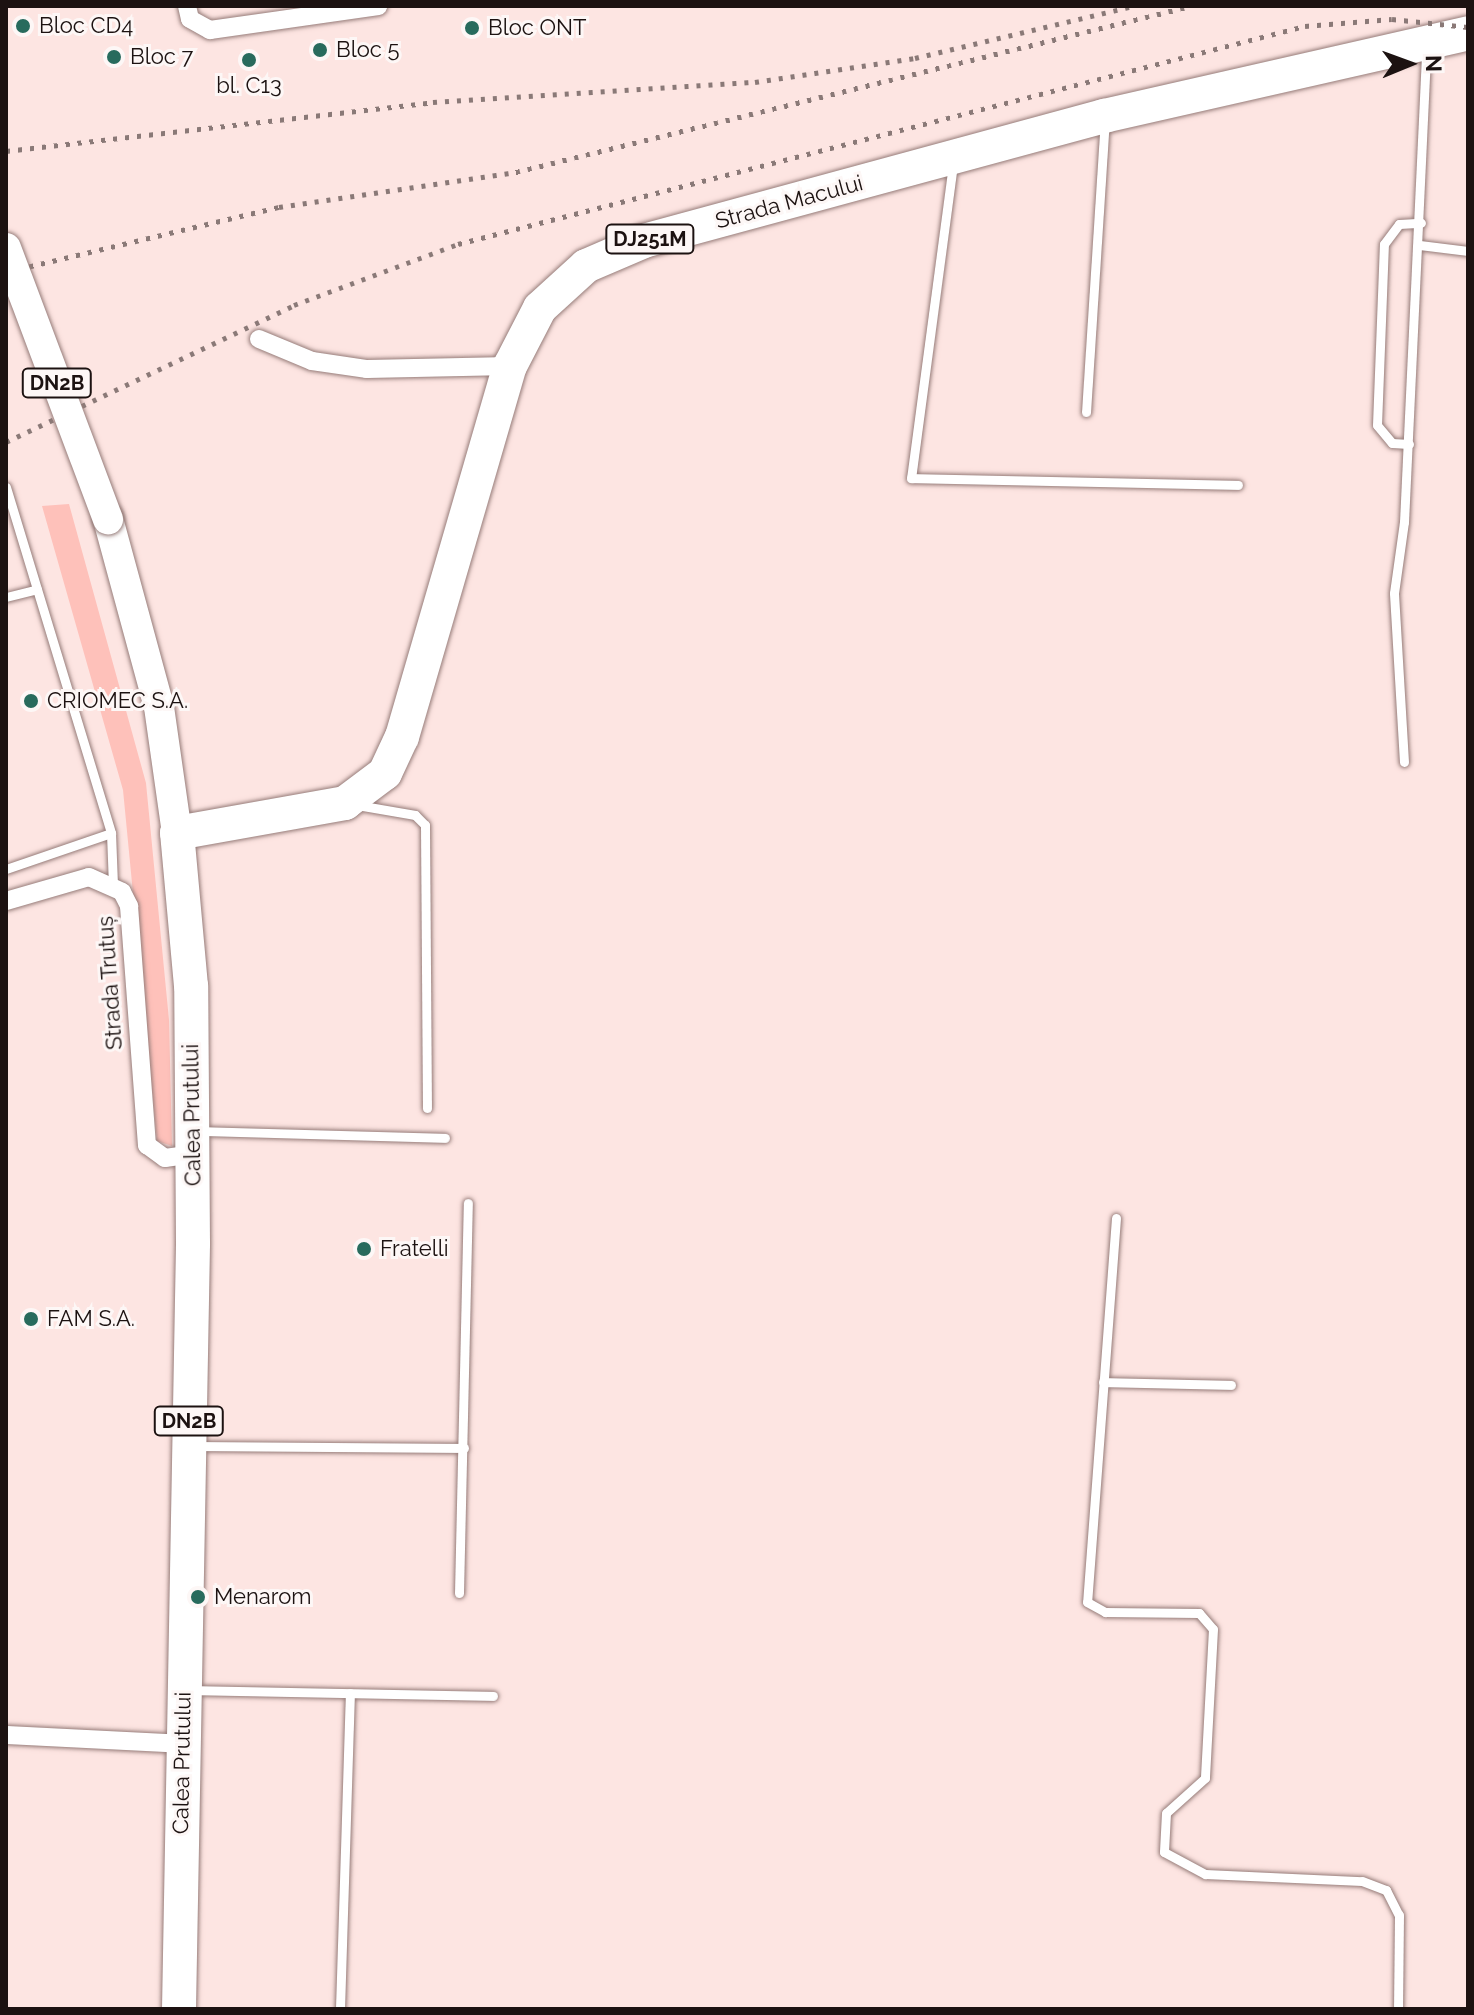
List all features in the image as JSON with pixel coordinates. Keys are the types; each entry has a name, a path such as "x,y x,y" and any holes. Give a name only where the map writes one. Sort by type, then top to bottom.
{"highway":[{"name":"Strada Macului","path":"177,833 345,803 385,773 402,737 510,366 559,286 613,252 1104,116 1468,33"},
{"name":"Calea Prutului","path":"177,833 191,986 192,1142 179,2009"}],"main road":[{"name":"Calea Prutului","path":"6,248 108,519 159,707 177,833"}],"street":[{"path":"187,6 190,19 210,30 378,6"},
{"path":"259,339 312,361 367,369 510,366"},
{"name":"Strada Trutuș","path":"6,901 89,877 113,884 129,906 147,1145 165,1158 192,1142"},
{"path":"6,1735 182,1744"}],"lane":[{"path":"1404,762 1394,593 1409,444 1421,223 1426,43"},
{"path":"1086,412 1104,116"},
{"path":"954,157 911,478 1238,485"},
{"path":"1409,444 1383,437 1377,425 1384,244 1399,224 1421,223"},
{"path":"1420,245 1468,251"},
{"path":"6,487 111,833 113,884"},
{"path":"6,597 37,589"},
{"path":"345,803 415,815 425,825 427,1108"},
{"path":"6,869 111,833"},
{"path":"192,1142 445,1138"},
{"path":"459,1593 468,1203"},
{"path":"1116,1218 1087,1602 1105,1612 1199,1613 1213,1629 1205,1778 1166,1813 1164,1852 1205,1874 1362,1881 1386,1890 1399,1915 1398,2009"},
{"path":"1103,1382 1231,1385"},
{"path":"189,1446 464,1448"},
{"path":"183,1689 493,1696"},
{"path":"340,2009 350,1693"}],"shaded area":[{"path":"69,504 146,783 169,1020 172,1146 157,1141 123,790 42,506"}],"railway":[{"path":"6,151 433,102 755,82 915,58 1134,6"},
{"path":"6,272 279,207 516,172 1191,6"},
{"path":"6,442 294,305 458,244 1305,26 1392,19 1468,27"}],"place":[{"name":"Bloc CD4","path":"23,26"},
{"name":"Bloc ONT","path":"472,28"},
{"name":"Bloc 5","path":"320,50"},
{"name":"Bloc 7","path":"114,57"},
{"name":"bl. C13","path":"249,60"},
{"name":"CRIOMEC S.A.","path":"31,701"},
{"name":"Fratelli","path":"364,1249"},
{"name":"FAM S.A.","path":"31,1319"},
{"name":"Menarom","path":"198,1597"}]}
